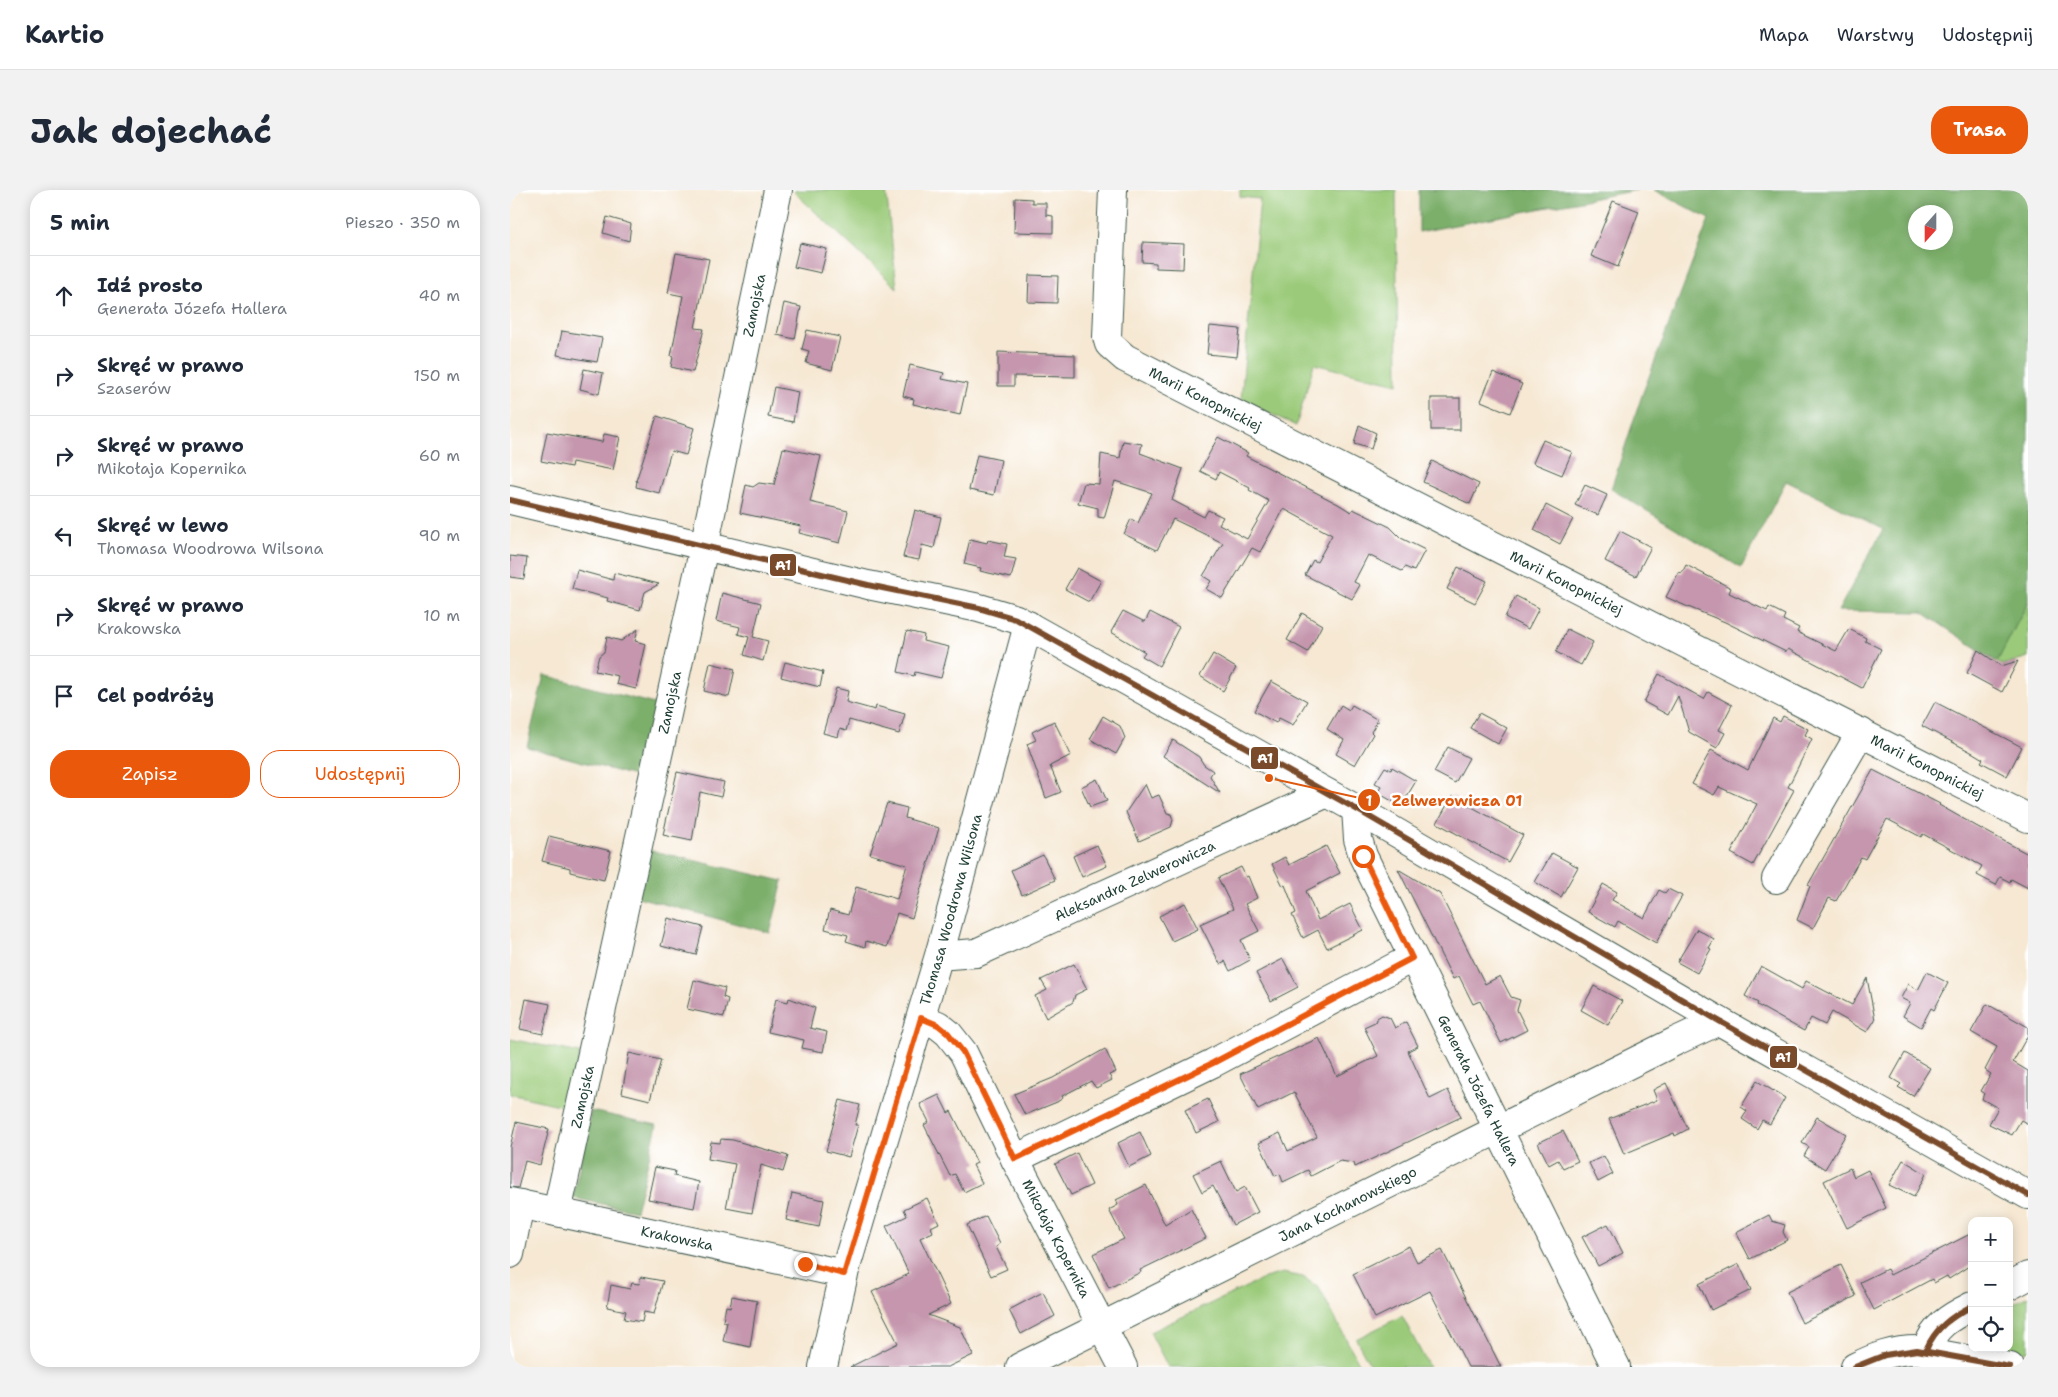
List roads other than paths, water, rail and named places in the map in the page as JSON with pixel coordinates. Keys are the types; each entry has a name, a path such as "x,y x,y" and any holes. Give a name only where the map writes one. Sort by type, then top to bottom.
{"street":[{"name":"Zamojska","path":"557,1212 704,547 778,190"},
{"name":"Marii Konopnickiej","path":"1113,190 1107,337 1109,344 1125,358 2028,818"},
{"path":"510,500 868,585 979,608 1016,619 1356,809 1719,1021 2028,1195"},
{"name":"Thomasa Woodrowa Wilsona","path":"823,1367 844,1274 940,952 1028,625"},
{"path":"1776,879 1861,732"},
{"name":"Aleksandra Zelwerowicza","path":"940,952 950,955 976,953 1327,793"},
{"name":"Generała Józefa Hallera","path":"1356,809 1358,839 1363,856 1616,1367"},
{"path":"1015,1159 1213,1063 1412,958"},
{"path":"1676,1041 1680,998"},
{"name":"Mikołaja Kopernika","path":"921,1018 929,1020 943,1029 963,1052 1015,1159 1123,1367"},
{"name":"Jana Kochanowskiego","path":"1020,1367 1719,1021"},
{"path":"510,1254 515,1203"},
{"name":"Krakowska","path":"515,1203 844,1274"},
{"path":"2013,1284 2028,1276"},
{"path":"1926,1350 1931,1337 1943,1323 1970,1307"},
{"path":"1855,1367 1877,1356 1894,1351 1926,1350 2010,1367"}],"place":[{"name":"Zelwerowicza 01","path":"1269,778"}]}
